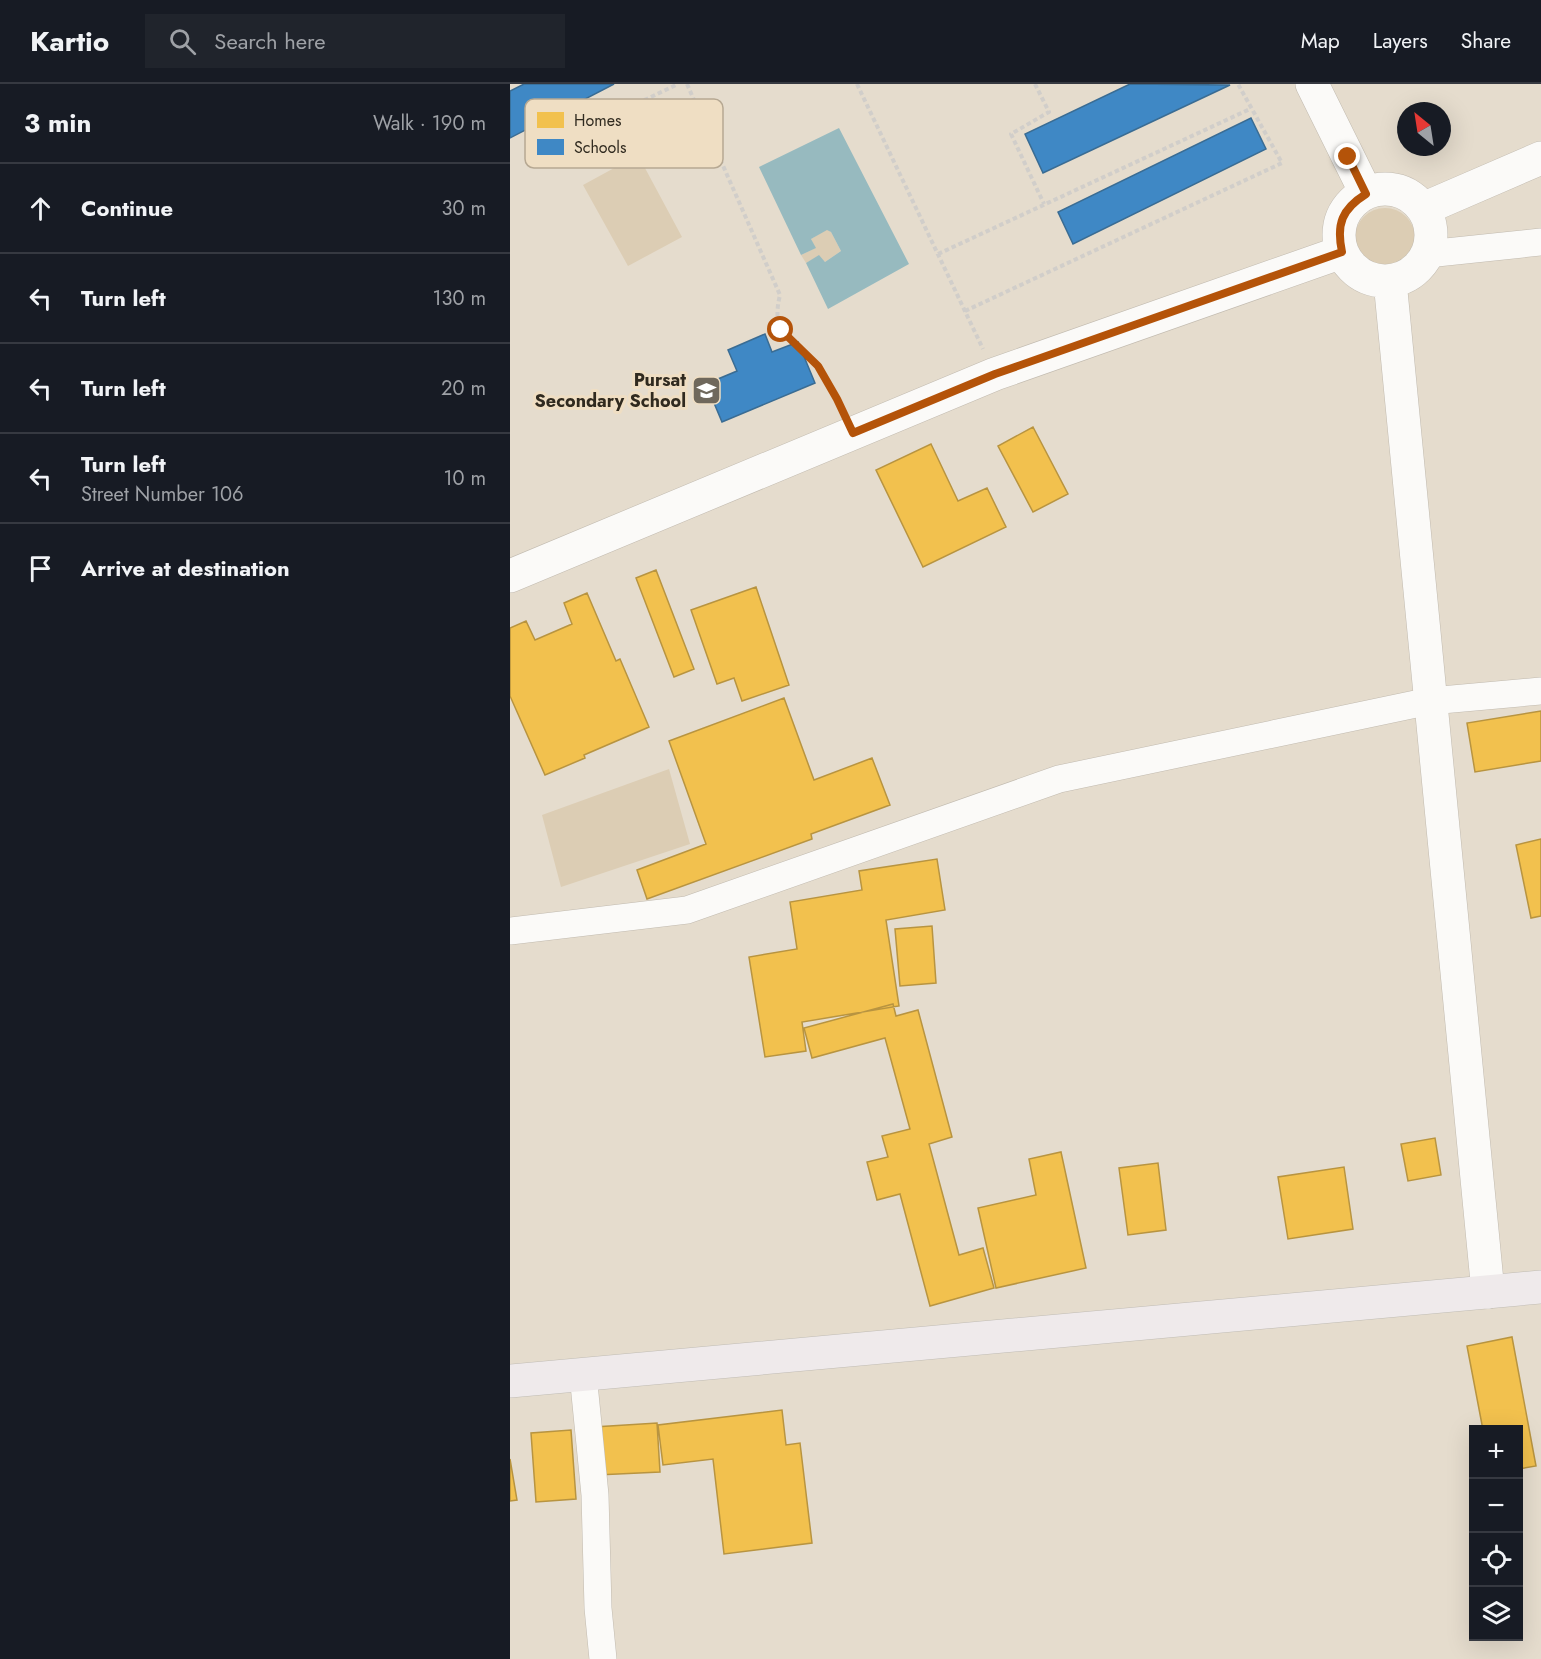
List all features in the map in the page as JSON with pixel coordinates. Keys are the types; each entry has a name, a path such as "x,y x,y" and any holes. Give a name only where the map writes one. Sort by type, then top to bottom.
{"main road":[{"path":"510,1381 1541,1287"}],"street":[{"path":"1312,84 1366,194"},
{"path":"1424,208 1541,158"},
{"path":"1392,189 1416,200 1424,208 1430,224 1431,239 1427,254 1418,267 1406,276 1390,281 1375,280 1361,274 1350,265 1342,252 1339,238 1340,225 1354,201 1378,190 1392,189"},
{"path":"1427,254 1541,242"},
{"path":"510,576 995,374 1342,252"},
{"path":"1390,281 1488,1292"},
{"path":"510,931 687,910 1059,779 1430,701 1541,691"},
{"path":"583,1374 595,1495 597,1608 603,1659"}],"path":[{"path":"647,99 678,84"},
{"path":"687,84 694,99"},
{"path":"857,84 995,374"},
{"path":"1035,84 1049,112 1011,134 1044,204"},
{"path":"965,310 1281,164 1238,84"},
{"path":"938,254 1250,109"},
{"path":"723,166 780,295 777,324 785,336 818,366 853,433"}],"shaded area":[{"path":"614,168 645,168 682,237 628,266 583,185"},
{"path":"1385,208 1406,217 1415,238 1406,259 1385,268 1364,259 1355,238 1364,217"},
{"path":"827,229 841,251 825,262 819,256 806,263 801,255 815,248 811,239"},
{"path":"669,769 690,844 561,887 542,815"}],"water":[{"path":"839,128 909,264 828,309 806,263 819,255 825,262 841,251 831,232 827,230 811,239 816,248 801,255 759,167"}],"building: Homes":[{"path":"1033,427 1068,494 1033,512 998,446"},
{"path":"931,444 958,501 987,488 1006,527 923,567 876,470"},
{"path":"656,570 694,669 674,677 636,578"},
{"path":"756,587 789,685 742,701 734,678 717,684 691,610"},
{"path":"587,593 616,661 620,659 649,727 584,755 585,758 545,775 510,696 510,628 526,621 535,640 572,624 564,603"},
{"path":"784,698 814,780 872,758 890,805 811,834 812,839 647,899 637,870 706,844 669,741"},
{"path":"1541,711 1541,761 1475,772 1467,723"},
{"path":"1541,839 1541,916 1531,918 1516,845"},
{"path":"937,859 945,910 886,920 899,1006 802,1022 806,1051 765,1057 749,957 797,949 790,902 862,890 859,871"},
{"path":"932,926 936,983 900,986 895,929"},
{"path":"893,1004 896,1016 918,1010 952,1137 929,1144 959,1255 983,1248 994,1288 930,1306 900,1194 877,1200 867,1162 888,1157 882,1136 910,1129 885,1038 812,1058 804,1028"},
{"path":"1435,1138 1441,1175 1408,1181 1401,1144"},
{"path":"1061,1152 1086,1268 996,1288 978,1208 1036,1195 1029,1159"},
{"path":"1158,1163 1166,1230 1128,1235 1119,1168"},
{"path":"1344,1167 1353,1229 1288,1239 1278,1177"},
{"path":"1512,1337 1536,1466 1523,1468 1523,1425 1482,1425 1467,1346"},
{"path":"782,1410 786,1445 800,1443 812,1543 724,1554 713,1459 663,1465 658,1425"},
{"path":"657,1423 660,1472 597,1475 594,1427"},
{"path":"571,1430 576,1499 536,1502 531,1433"},
{"path":"510,1459 517,1500 510,1501"}],"building: Schools":[{"path":"524,84 614,84 585,99 525,99 525,130 510,138 510,91"},
{"path":"1130,84 1230,85 1043,173 1025,134"},
{"path":"1251,118 1266,149 1073,244 1058,212"},
{"path":"765,334 772,352 798,342 815,383 722,422 706,384 737,371 728,350"}],"place":[{"name":"Pursat Secondary School","path":"707,390"}],"route":[{"path":"781,330 818,366 853,433 995,374 1342,252 1339,238 1340,225 1354,201 1366,194 1348,157"}]}
